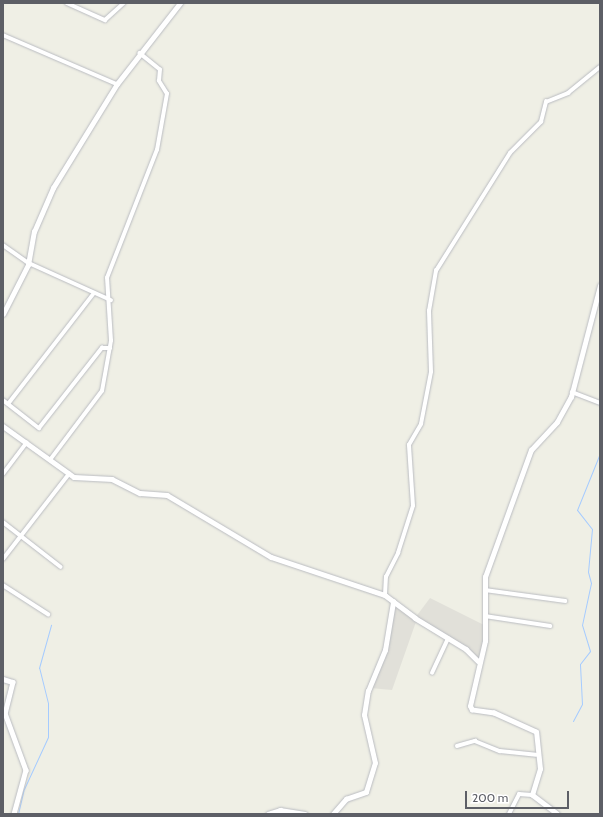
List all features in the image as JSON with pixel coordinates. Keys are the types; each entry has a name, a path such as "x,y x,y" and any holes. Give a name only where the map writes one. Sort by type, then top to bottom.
{"street":[{"path":"67,3 105,20 124,3"},
{"path":"3,314 29,263 34,232 53,188 117,84 180,3"},
{"path":"3,35 117,84"},
{"path":"50,460 102,391 110,348 110,300 107,278 157,150 166,98 159,81 160,70 140,54"},
{"path":"385,594 386,578 398,553 413,506 409,445 421,424 431,372 430,311 436,271 510,153 541,122 546,102 568,93 600,67"},
{"path":"3,245 29,263 110,300"},
{"path":"532,795 540,769 536,755 539,738 532,728 494,713 470,709 478,661 485,646 485,577 519,493 525,465 534,445 561,416 572,392 600,286"},
{"path":"8,404 94,293"},
{"path":"3,400 40,428 102,348 110,348"},
{"path":"572,392 600,403"},
{"path":"3,426 69,474 112,479 140,493 166,495 271,557 385,594 393,602 448,638 478,661"},
{"path":"3,474 26,443"},
{"path":"3,559 69,474"},
{"path":"3,522 61,567"},
{"path":"3,585 48,614"},
{"path":"485,590 565,601"},
{"path":"333,814 346,799 366,792 375,763 364,715 368,691 385,650 393,602"},
{"path":"485,616 550,626"},
{"path":"432,673 448,638"},
{"path":"3,679 13,682 5,713 26,770 14,814"},
{"path":"457,746 475,741 500,751 536,755"},
{"path":"509,814 519,794 532,795 557,814"},
{"path":"268,814 280,810 305,814"}],"shaded area":[{"path":"430,598 484,625 485,634 478,661 417,619 392,690 370,688 381,659 393,602 415,618"}],"waterway":[{"path":"573,721 582,704 580,664 590,651 582,625 591,583 588,572 592,529 577,510 600,453"},
{"path":"18,814 24,789 48,737 48,703 39,668 51,625"}]}
